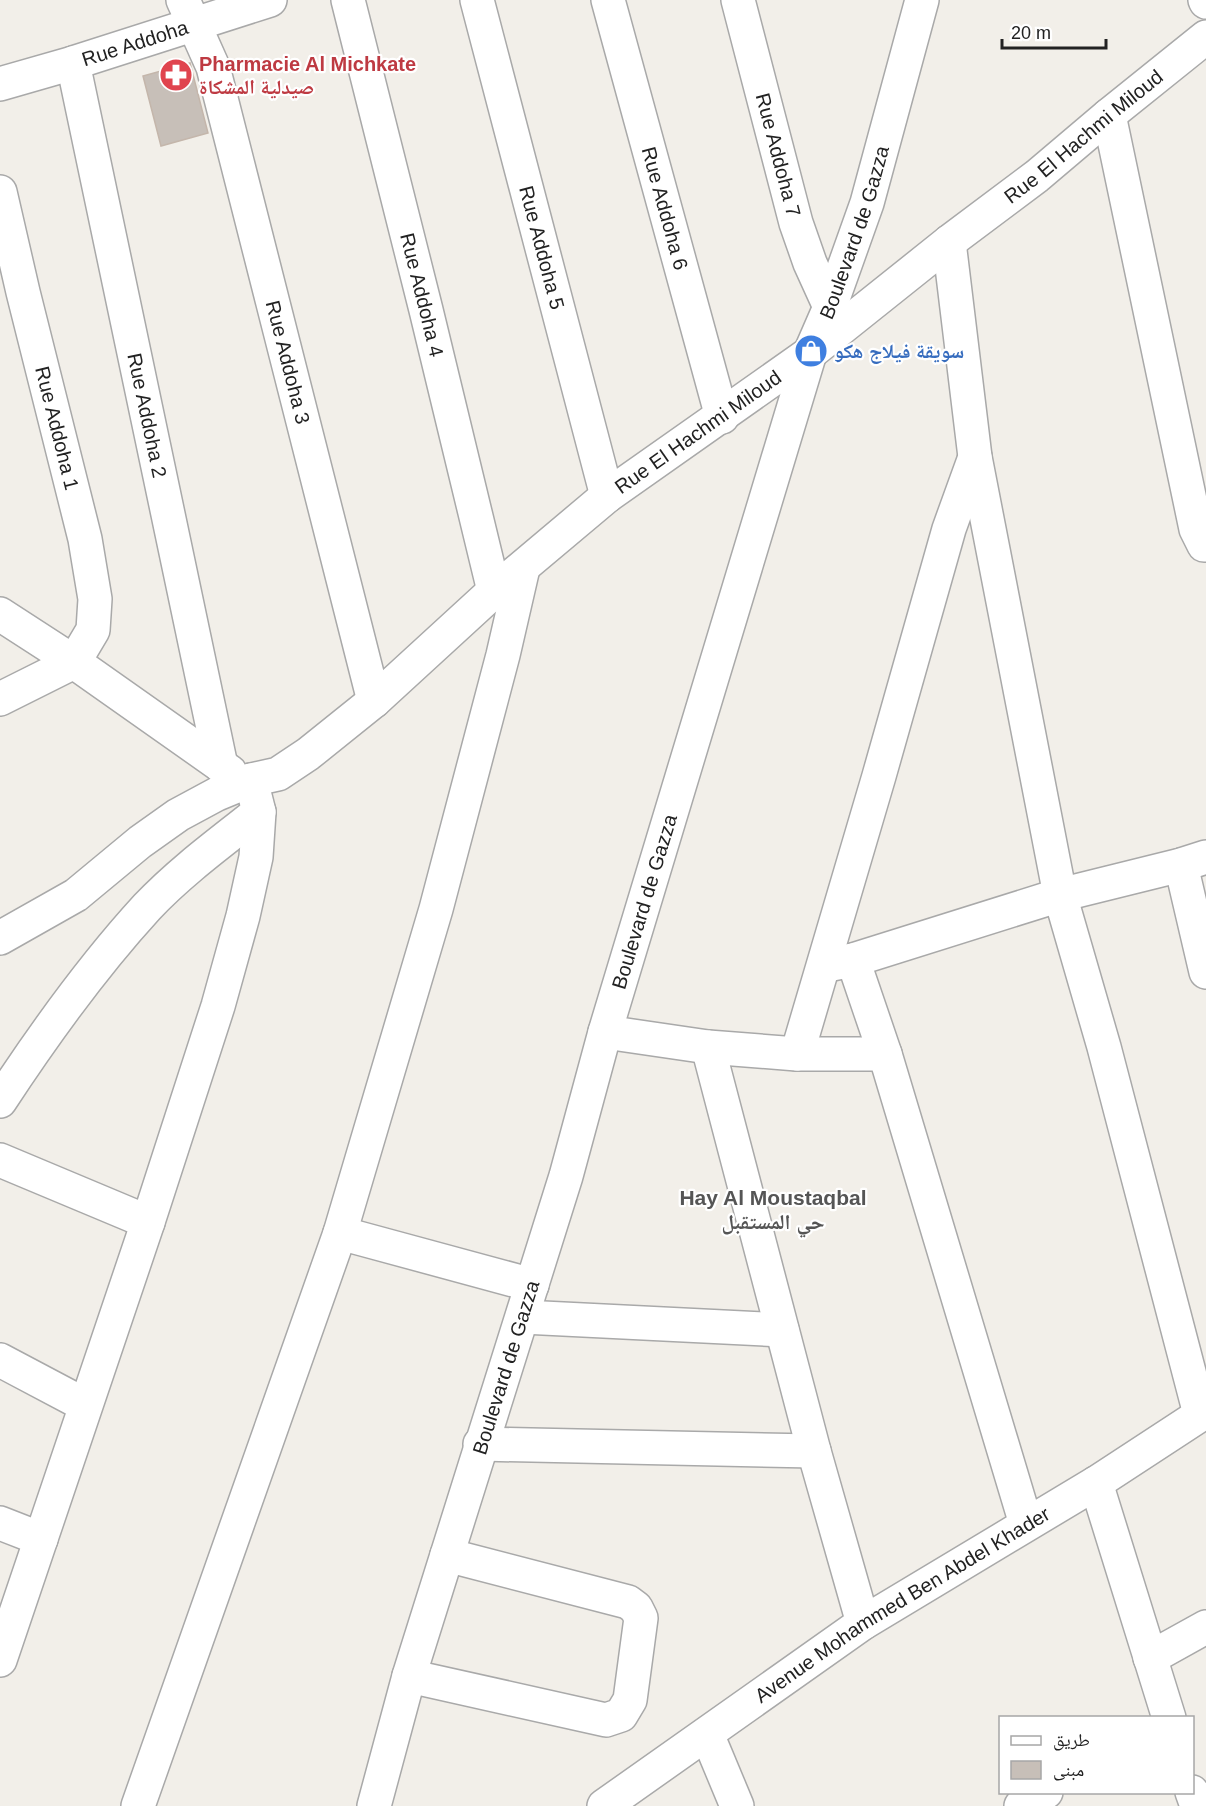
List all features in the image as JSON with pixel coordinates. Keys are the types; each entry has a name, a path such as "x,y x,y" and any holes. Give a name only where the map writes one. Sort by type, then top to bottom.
{"street":[{"name":"Rue Addoha","path":"0,84 73,63 188,13 270,0"},
{"name":"Rue Addoha 4","path":"348,0 494,591"},
{"name":"Rue Addoha 5","path":"477,0 607,496"},
{"name":"Rue Addoha 6","path":"608,0 722,417"},
{"name":"Rue Addoha 7","path":"738,0 796,224 810,263 830,307"},
{"name":"Boulevard de Gazza","path":"374,1806 409,1676 566,1176 605,1032 810,353 830,307 867,202 922,0"},
{"name":"Rue Addoha 3","path":"188,13 213,67 375,701"},
{"name":"Rue El Hachmi Miloud","path":"0,938 76,895 178,814 251,780 278,774 308,754 375,701 494,591 607,496 810,353 949,242 1038,177 1109,115 1206,38"},
{"name":"Rue Addoha 2","path":"73,63 220,766"},
{"path":"1109,115 1196,529 1206,545"},
{"name":"Rue Addoha 1","path":"0,192 85,539 95,599 93,630 74,662"},
{"path":"949,242 975,457 1060,895 1104,1047 1203,1412"},
{"path":"797,1054 949,529 975,457"},
{"path":"138,1806 340,1233 436,909 503,655 523,568"},
{"path":"0,614 74,662 220,766 237,777 251,780 259,812 256,857 243,916 218,1006 148,1222 0,1660"},
{"path":"0,699 74,662"},
{"path":"0,1101 79,990 148,906 200,859 259,812"},
{"path":"822,966 853,960 1060,895 1194,861 1206,972"},
{"path":"853,960 885,1054 1026,1524"},
{"path":"605,1032 708,1047 797,1054 885,1054"},
{"path":"708,1047 814,1451 863,1623"},
{"path":"0,1160 148,1222"},
{"path":"340,1233 532,1285"},
{"path":"523,1317 782,1330"},
{"path":"0,1360 85,1405"},
{"name":"Avenue Mohammed Ben Abdel Khader","path":"604,1806 863,1623 1096,1483 1203,1412"},
{"path":"480,1444 814,1451"},
{"path":"1096,1483 1168,1716"},
{"path":"0,1523 41,1539"},
{"path":"409,1676 606,1720 621,1715 630,1700 641,1618 636,1608 628,1602 447,1555"},
{"path":"1150,1658 1206,1627"},
{"path":"707,1734 737,1806"},
{"path":"1021,1806 1042,1794"}],"building":[{"path":"190,63 208,133 161,146 143,76"}],"place":[{"name":"Pharmacie Al Michkate صيدلية المشكاة","path":"176,75"},
{"name":"سويقة فيلاج هكو","path":"811,351"}],"district":[{"name":"Hay Al Moustaqbal حي المستقبل","path":"773,1209"}]}
